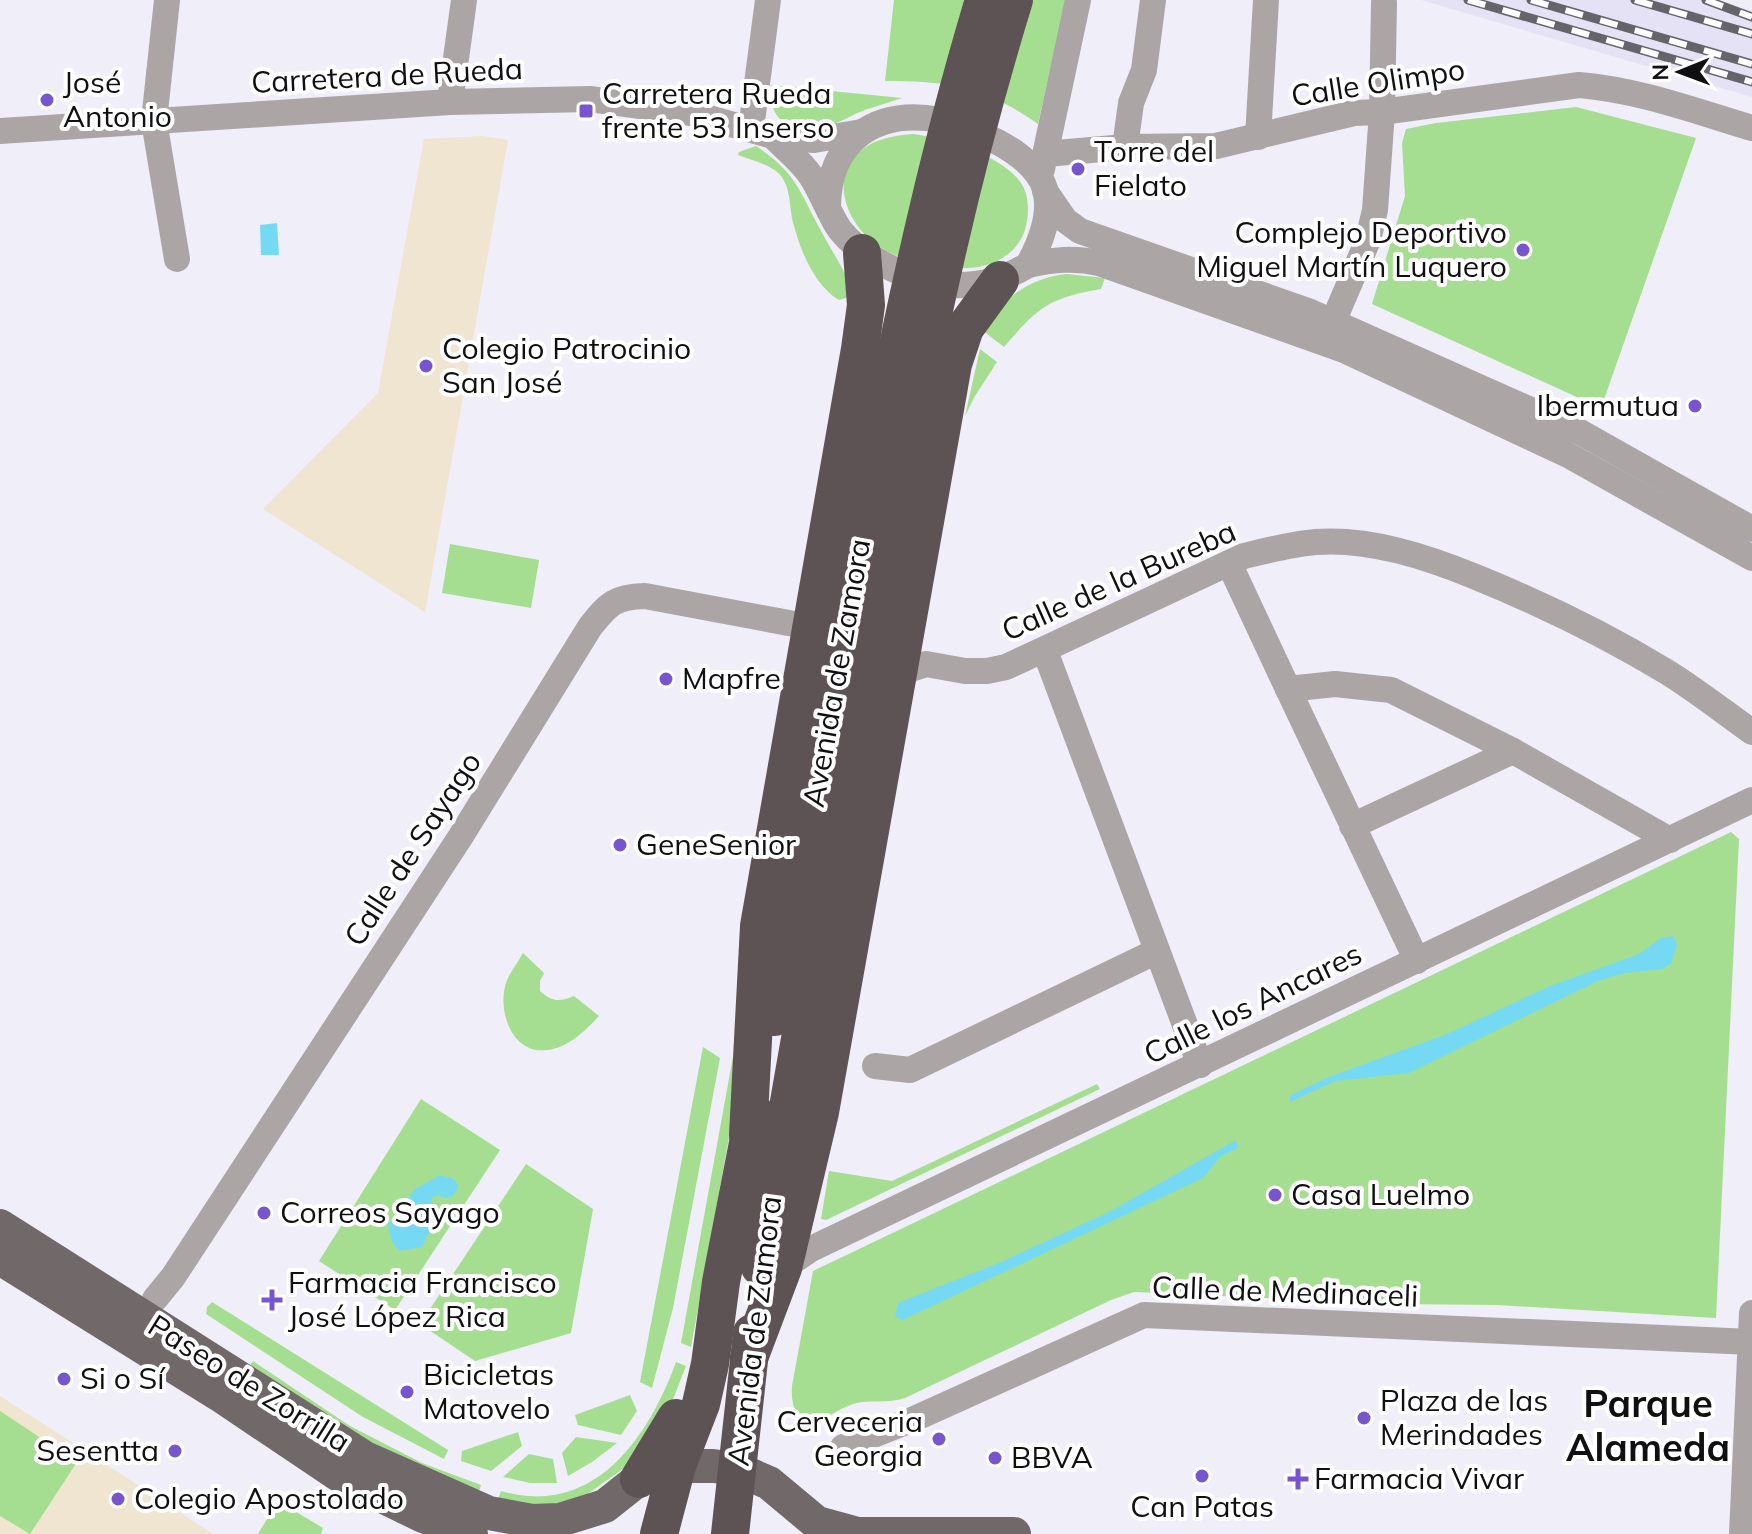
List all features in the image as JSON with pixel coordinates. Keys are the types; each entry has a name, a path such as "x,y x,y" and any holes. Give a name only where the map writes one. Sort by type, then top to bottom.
{"highway":[{"name":"Avenida de Zamora","path":"730,1534 763,1245 898,342 924,221 984,0"},
{"name":"Avenida de Zamora","path":"659,1534 677,1466 701,1404 748,1135 837,751 951,226 1014,0"},
{"path":"748,1135 759,926 866,305 862,253"},
{"path":"749,1358 783,1268 820,1112 953,364 965,328 1014,273"},
{"path":"639,1479 678,1414 698,1361 721,1282"}],"main road":[{"name":"Paseo de Zorrilla","path":"0,1226 365,1458 503,1517 532,1521 598,1520 639,1479 677,1466 737,1469 769,1483 794,1518 857,1534 1014,1534"},
{"name":"Paseo de Zorrilla","path":"0,1258 212,1390 339,1475 421,1515 471,1534"}],"street":[{"path":"167,0 154,121 177,259"},
{"path":"450,102 464,0"},
{"path":"768,0 762,132 809,172 840,229 862,253 902,274 930,284 971,286 1056,259 1084,259 1099,263 1344,350 1568,455 1752,558"},
{"path":"1014,273 1044,226 1044,174 1078,0"},
{"path":"1125,147 1131,103 1144,70 1153,0"},
{"path":"1258,137 1266,0"},
{"path":"1333,322 1368,240 1375,210 1382,112 1384,3"},
{"name":"Calle Olimpo","path":"1044,174 1125,147 1216,146 1354,113 1382,112 1579,85 1646,96 1752,128"},
{"name":"Carretera de Rueda","path":"0,131 450,102 590,99 663,108 762,132 814,140 862,132"},
{"path":"828,206 829,184 836,162 844,147 862,132 897,120 915,118 955,123 1002,143 1044,174 1065,220 1080,231 1333,322 1580,432 1752,529"},
{"name":"Calle de la Bureba","path":"898,673 926,664 965,671 1006,667 1229,563 1281,547 1318,542 1386,548 1444,564 1560,613 1670,674 1752,732"},
{"path":"1229,563 1417,961"},
{"name":"Calle de Sayago","path":"155,1299 173,1277 426,890 590,627 607,606 623,597 645,596 810,627"},
{"path":"1045,651 1200,1065"},
{"path":"1288,689 1335,684 1391,690 1513,751 1670,840"},
{"path":"1352,826 1513,751"},
{"name":"Calle los Ancares","path":"783,1268 806,1252 1752,800"},
{"path":"875,1066 910,1070 1157,951"},
{"path":"1742,1534 1752,1313"},
{"name":"Calle de Medinaceli","path":"843,1447 914,1419 1144,1315 1751,1342"}],"shaded area":[{"path":"1421,0 1712,0 1752,11 1752,97"},
{"name":"Colegio Patrocinio San José","path":"482,136 508,140 425,612 263,509 378,393 424,139"},
{"path":"0,1396 104,1463 213,1534 0,1534"}],"green space":[{"path":"894,0 1066,0 1038,124 1000,101 965,88 928,82 885,81"},
{"path":"771,85 902,98 834,124 805,128 795,127 779,118 771,99"},
{"name":"Complejo Deportivo Miguel Martín Luquero","path":"1576,107 1696,138 1601,408 1372,304 1405,196 1402,143 1406,129"},
{"path":"912,134 940,139 987,156 1001,164 1021,183 1027,200 1027,219 1019,242 1010,252 980,267 938,266 893,254 869,239 860,229 852,218 844,192 848,166 857,154 876,142"},
{"path":"756,146 795,182 843,269 853,296 839,300 816,277 797,236 784,180 773,169 738,155"},
{"path":"1067,274 1105,278 1101,289 1069,296 1046,306 1026,322 1004,347 978,327 997,308 1029,285"},
{"path":"980,349 997,362 965,416"},
{"path":"450,544 539,560 531,608 442,593"},
{"path":"1731,832 1739,839 1716,1318 1497,1305 1395,1304 1134,1292 1111,1300 905,1398 853,1404 811,1424 797,1413 792,1386 813,1271"},
{"path":"523,953 544,973 540,991 544,995 556,1000 574,996 599,1016 582,1033 555,1049 534,1050 524,1045 509,1027 505,1016 504,991"},
{"path":"748,974 740,1077 691,1347 681,1343"},
{"path":"703,1047 720,1058 673,1308 652,1388 640,1382"},
{"path":"1097,1084 1100,1089 826,1220 821,1219 829,1171 892,1181"},
{"path":"421,1099 500,1150 395,1310 319,1261"},
{"path":"526,1164 593,1209 571,1333 475,1361 420,1324"},
{"path":"212,1302 448,1450 444,1459 363,1417 206,1314"},
{"path":"253,1361 350,1426 422,1463 481,1485 477,1498 422,1477 247,1370"},
{"path":"676,1362 686,1366 670,1407 630,1464 586,1495 555,1507 497,1502 501,1491 534,1496 563,1493 589,1482 612,1466 633,1444 650,1418"},
{"path":"630,1395 637,1411 621,1435 578,1425 575,1415"},
{"path":"0,1411 77,1462 30,1534 0,1516"},
{"path":"518,1432 522,1446 491,1471 461,1461 462,1451"},
{"path":"576,1437 617,1443 568,1476 562,1453"},
{"path":"529,1454 553,1459 557,1483 530,1483 503,1477"},
{"path":"278,1501 323,1528 321,1534 258,1534"}],"water":[{"path":"277,223 279,255 261,255 260,225"},
{"path":"1673,936 1677,944 1671,964 1662,969 1624,973 1598,981 1409,1073 1335,1081 1290,1102 1289,1096 1326,1078 1447,1034 1550,986 1639,954 1661,938"},
{"path":"1236,1140 1238,1148 1221,1156 1203,1178 903,1320 895,1316 898,1303 1001,1262 1109,1212"},
{"path":"440,1175 454,1179 458,1185 455,1192 448,1198 432,1197 430,1230 422,1247 399,1251 391,1240 388,1224 415,1189"}],"railway":[{"path":"1468,0 1752,82"},
{"path":"1531,0 1752,64"},
{"path":"1635,0 1752,34"},
{"path":"1706,0 1752,17"}],"place":[{"name":"José Antonio","path":"47,100"},
{"name":"Carretera Rueda frente 53 Inserso","path":"586,111"},
{"name":"Torre del Fielato","path":"1078,169"},
{"name":"Complejo Deportivo Miguel Martín Luquero","path":"1523,250"},
{"name":"Colegio Patrocinio San José","path":"426,366"},
{"name":"Ibermutua","path":"1695,406"},
{"name":"Mapfre","path":"666,679"},
{"name":"GeneSenior","path":"620,845"},
{"name":"Casa Luelmo","path":"1275,1195"},
{"name":"Correos Sayago","path":"264,1213"},
{"name":"Farmacia Francisco José López Rica","path":"272,1300"},
{"name":"Si o Sí","path":"64,1379"},
{"name":"Bicicletas Matovelo","path":"407,1392"},
{"name":"Plaza de las Merindades","path":"1364,1418"},
{"name":"Cerveceria Georgia","path":"939,1439"},
{"name":"Sesentta","path":"175,1451"},
{"name":"BBVA","path":"995,1458"},
{"name":"Can Patas","path":"1202,1476"},
{"name":"Farmacia Vivar","path":"1298,1479"},
{"name":"Colegio Apostolado","path":"118,1499"}],"district":[{"name":"Parque Alameda","path":"1648,1426"}]}
